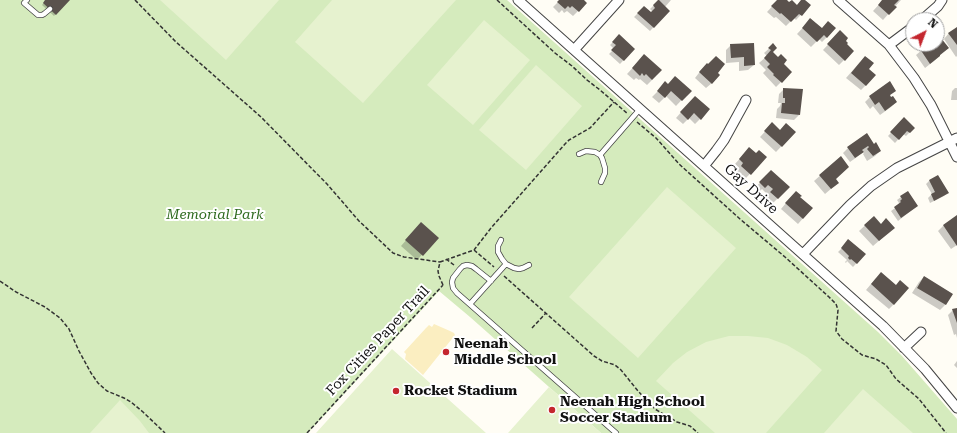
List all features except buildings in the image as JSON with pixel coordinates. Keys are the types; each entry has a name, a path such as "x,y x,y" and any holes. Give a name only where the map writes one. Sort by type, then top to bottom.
{"street":[{"name":"Gay Drive","path":"518,0 877,321 925,369 957,408"},
{"path":"574,50 619,0"},
{"path":"838,0 889,45 914,78 953,140 957,157"},
{"path":"931,12 942,0"},
{"path":"889,45 905,33"},
{"path":"704,166 724,140 746,100"},
{"path":"803,254 850,205 872,186 897,168 953,140"},
{"path":"904,348 921,332"}],"lane":[{"path":"27,0 24,3 38,15 44,14 50,9"},
{"path":"600,155 640,109"},
{"path":"579,154 586,151 595,152 600,155 604,161 605,168 601,182"},
{"path":"501,240 498,246 498,252 506,264 519,269 529,265"},
{"path":"470,304 506,264"},
{"path":"491,281 472,266 467,265 460,269 453,278 452,282 453,288 457,293 616,433"}],"path":[{"path":"135,0 176,42 261,117 327,184 359,222 393,253 404,257 440,262 474,250 565,144 569,140 590,128 614,102"},
{"path":"496,0 555,53 656,138 679,164 829,296 836,304 838,310 836,331 842,339 862,355 886,365 896,379 919,399 946,433"},
{"path":"474,250 594,356 602,361 615,365 621,370 655,409 677,422 690,426 698,433"},
{"path":"446,259 460,269"},
{"name":"Fox Cities Paper Trail","path":"307,433 443,285 438,271 440,262"},
{"path":"0,281 16,292 45,307 60,318 69,329 79,352 98,383 107,391 131,402 144,412 165,433"},
{"path":"532,328 546,313"}],"green space":[{"name":"Memorial Park","path":"0,0 507,0 878,332 902,356 957,419 957,433 601,433 439,291 308,433 0,433"},
{"path":"160,0 279,0 226,60"},
{"path":"332,0 456,0 363,103 295,42"},
{"path":"484,20 530,60 473,125 427,85"},
{"path":"536,65 582,106 526,170 479,130"},
{"path":"667,187 736,248 638,358 569,297"},
{"path":"729,336 768,338 787,345 807,357 822,370 766,433 715,433 656,381 673,363 687,352 706,342"},
{"name":"Rocket Stadium","path":"392,349 486,433 316,433"},
{"name":"Neenah High School Soccer Stadium","path":"549,387 601,433 508,433"},
{"path":"863,389 913,433 824,433"},
{"path":"120,400 149,433 90,433"}],"sand":[{"path":"434,324 454,333 455,335 423,375 405,359 406,354 404,352 429,325 432,327"}],"place":[{"name":"Neenah Middle School","path":"446,352"},
{"name":"Rocket Stadium","path":"396,391"},
{"name":"Neenah High School Soccer Stadium","path":"552,410"}]}
